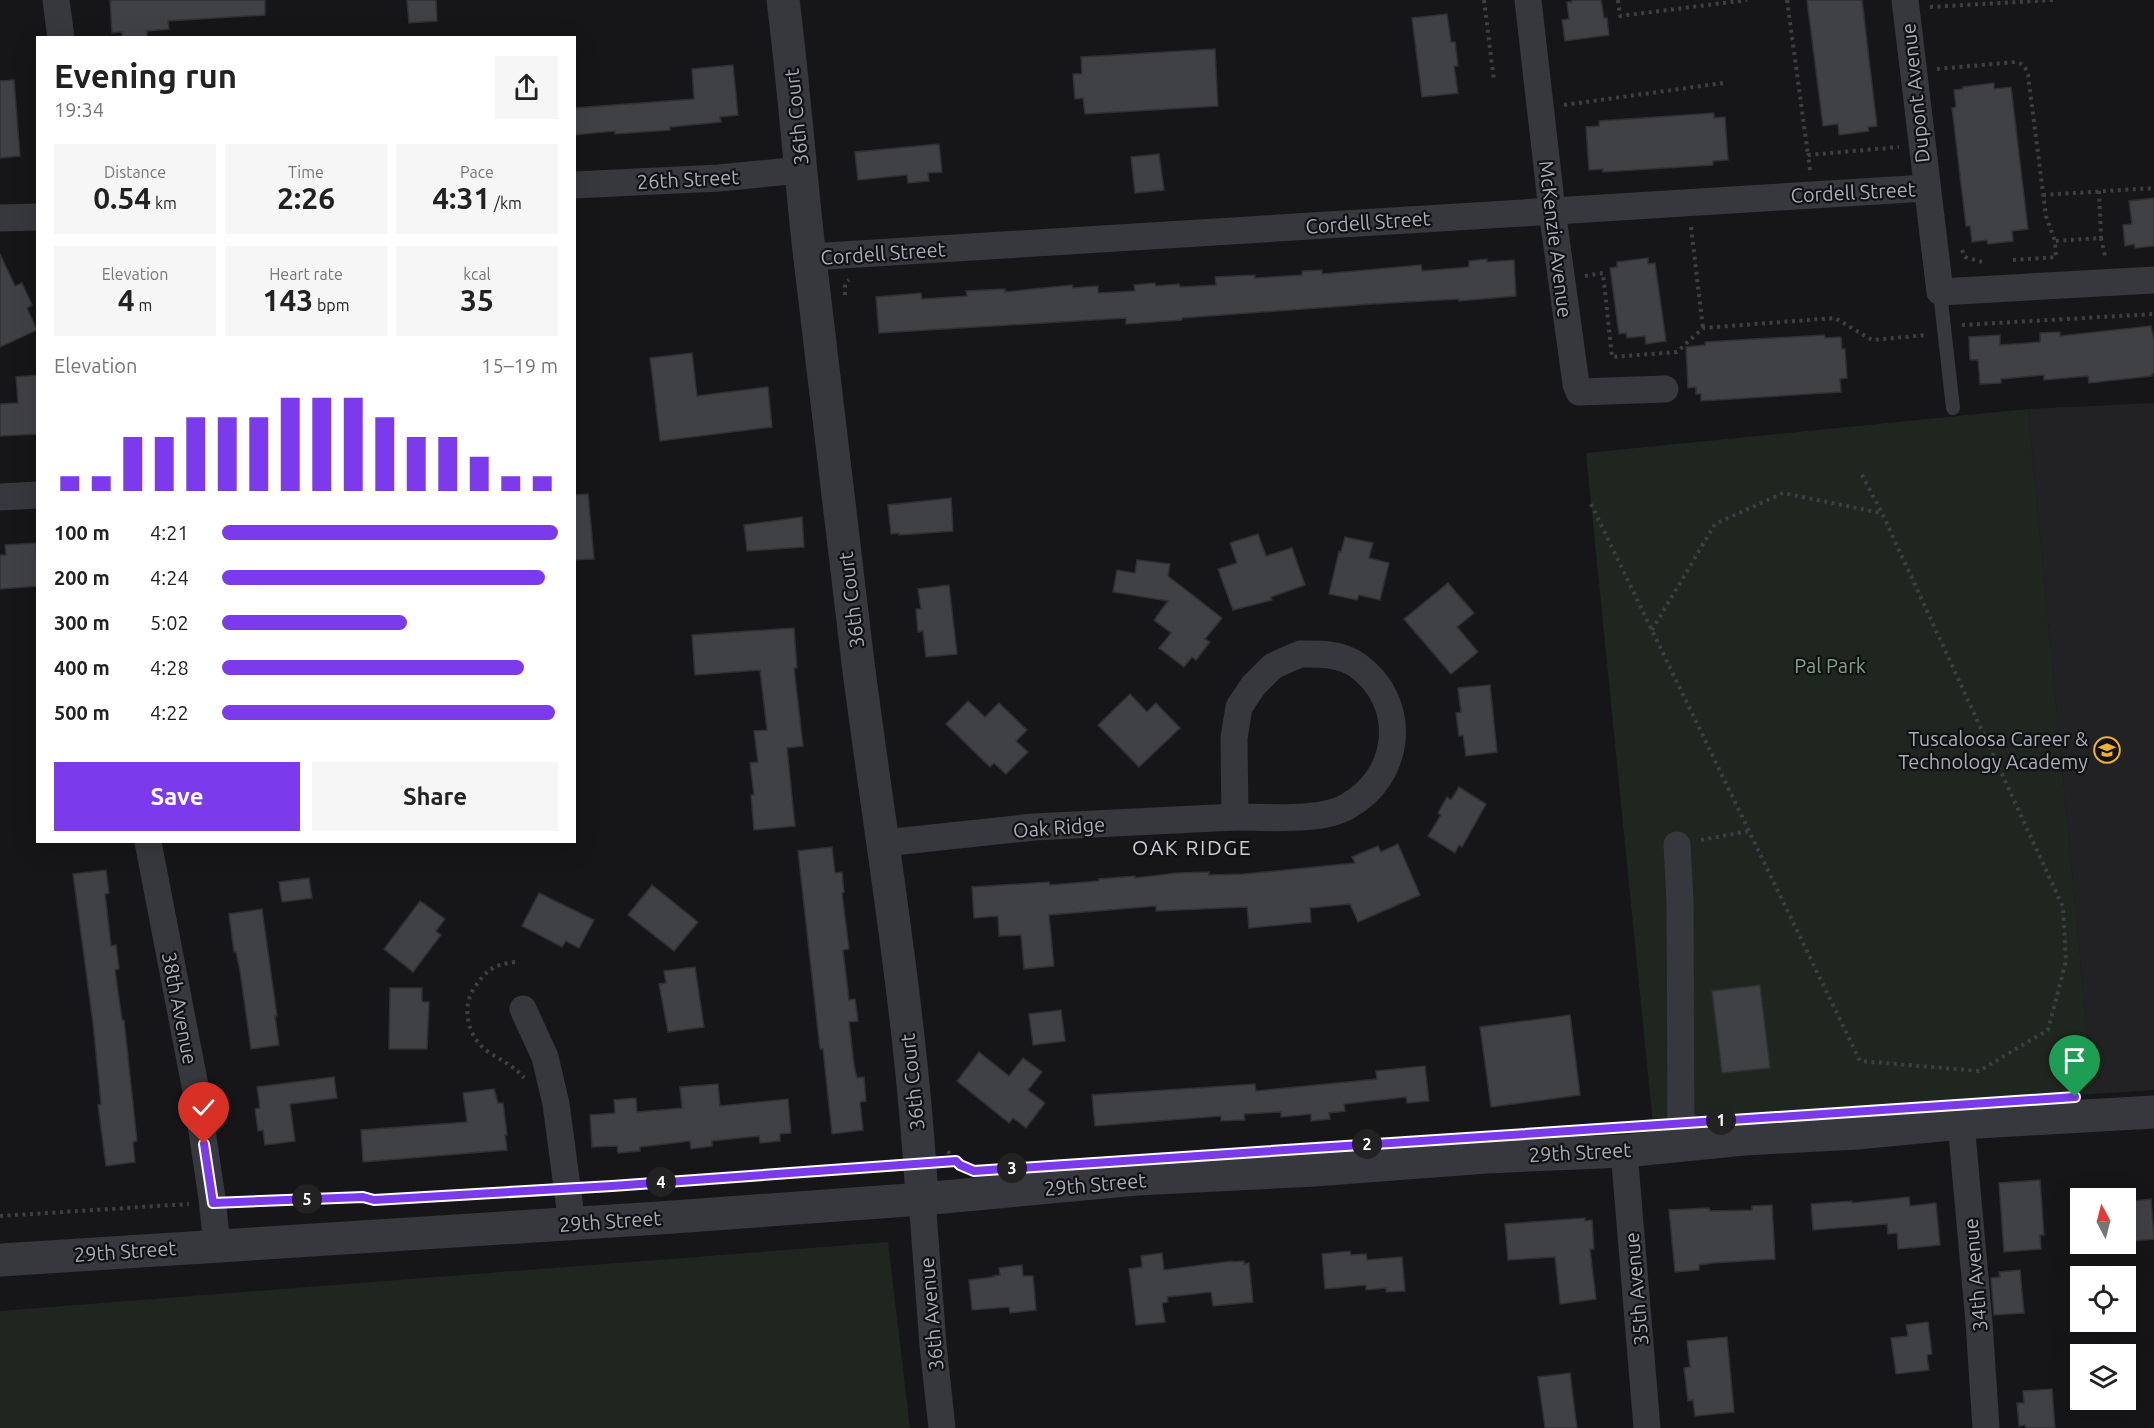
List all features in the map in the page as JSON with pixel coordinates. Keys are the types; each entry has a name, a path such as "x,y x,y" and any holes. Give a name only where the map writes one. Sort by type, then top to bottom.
{"street":[{"path":"56,0 61,36"},
{"name":"36th Court","path":"783,0 810,257 866,726 884,843 922,1199"},
{"name":"McKenzie Avenue","path":"1528,0 1552,210 1576,384 1579,392 1665,388"},
{"name":"Dupont Avenue","path":"1917,3 1926,188 1940,292"},
{"name":"26th Street","path":"576,185 719,178 801,170"},
{"name":"Cordell Street","path":"810,257 1926,188"},
{"path":"0,218 36,217"},
{"path":"1940,292 2154,279"},
{"path":"0,497 36,495"},
{"name":"Oak Ridge","path":"884,843 1034,827 1320,815 1347,807 1371,790 1386,766 1393,739 1391,711 1377,684 1356,664 1329,654 1300,654 1273,666 1253,686 1239,707 1234,738 1235,818"},
{"name":"38th Avenue","path":"148,843 196,1091 213,1203 217,1246"},
{"path":"1677,845 1680,900 1681,1145"},
{"path":"523,1009 546,1057 556,1104 572,1224"},
{"name":"29th Street","path":"0,1260 572,1224 922,1199 1137,1179 1314,1170 1486,1157 1624,1151 1961,1123 2154,1112"},
{"name":"34th Avenue","path":"1961,1123 1986,1428"},
{"name":"35th Avenue","path":"1624,1151 1647,1428"},
{"name":"36th Avenue","path":"922,1199 942,1428"}],"lane":[{"path":"1940,292 1953,408"}],"path":[{"path":"1484,0 1494,81"},
{"path":"1618,0 1620,16 1747,0"},
{"path":"1787,0 1810,170 1799,171"},
{"path":"1917,3 1928,0"},
{"path":"1917,3 2053,0"},
{"path":"1917,3 1930,17"},
{"path":"1936,60 1937,69 2016,62 2022,63 2028,75 2046,216 2055,242 2056,257 2002,261"},
{"path":"1560,106 1723,83"},
{"path":"1808,155 1902,146"},
{"path":"2043,195 2154,188"},
{"path":"2099,191 2101,238 2105,256 2115,255"},
{"path":"1690,222 1703,328"},
{"path":"2055,242 2101,238"},
{"path":"1960,245 1965,257 1980,262 1991,262"},
{"path":"1583,276 1603,273 1612,357 1677,352 1703,328 1835,318 1872,340 1927,334 1929,344"},
{"path":"844,298 845,284 854,274"},
{"path":"1944,326 2154,314"},
{"path":"1591,504 1860,1060 1979,1071 2048,1030 2066,962 2063,907 1882,513 1861,473"},
{"path":"1652,630 1715,524 1783,493 1882,513"},
{"path":"1677,845 1749,831"},
{"path":"515,962 505,963 488,970 472,992 467,1010 468,1025 485,1050 517,1069 528,1084"},
{"path":"947,1147 950,1155 967,1168"},
{"path":"0,1216 213,1203 363,1197 374,1200 568,1189 956,1161"}],"shaded area":[{"name":"Tuscaloosa Career & Technology Academy","path":"2154,403 2154,1090 2093,1094 2028,409"}],"green space":[{"name":"Pal Park","path":"2028,409 2093,1094 1653,1124 1586,453"},
{"path":"888,1242 910,1428 0,1428 0,1311"}],"building":[{"path":"110,0 265,0 265,15 168,21 169,29 147,31 147,36 122,36 122,32 112,33"},
{"path":"407,0 436,0 437,21 409,23"},
{"path":"1572,0 1601,0 1604,18 1607,18 1609,35 1565,41 1562,20 1569,19 1567,2 1572,2"},
{"path":"1807,0 1862,0 1877,126 1868,127 1869,131 1839,135 1838,124 1823,126"},
{"path":"1447,14 1451,42 1455,42 1458,66 1454,66 1458,93 1422,97 1412,18"},
{"path":"1215,49 1218,106 1085,114 1083,98 1075,99 1073,74 1082,74 1081,57"},
{"path":"733,65 738,115 720,117 721,122 670,127 670,130 615,134 615,131 576,135 576,108 694,99 692,69"},
{"path":"14,80 20,156 0,158 0,81"},
{"path":"1994,83 1994,89 2011,87 2028,229 2012,231 2013,241 1988,244 1987,240 1972,242 1970,226 1966,226 1952,108 1956,107 1954,90"},
{"path":"1714,113 1714,118 1725,117 1728,160 1713,161 1713,165 1603,172 1603,169 1589,170 1586,127 1599,126 1599,121"},
{"path":"939,144 942,172 928,173 929,181 908,183 907,175 858,180 855,152"},
{"path":"1159,154 1164,190 1135,193 1131,157"},
{"path":"2154,198 2154,246 2135,248 2134,244 2125,246 2123,225 2132,224 2129,201"},
{"path":"0,254 15,286 22,283 32,305 27,308 36,330 0,347"},
{"path":"1648,258 1648,264 1655,263 1666,341 1646,344 1645,336 1627,338 1626,333 1619,334 1610,268 1617,267 1617,262"},
{"path":"1487,259 1487,262 1514,260 1516,296 1459,301 1459,299 1372,304 1126,324 1126,318 879,333 876,297 921,293 922,299 967,296 966,291 1005,289 1005,292 1072,285 1073,288 1098,286 1098,293 1135,291 1134,285 1155,283 1156,286 1179,284 1180,287 1216,285 1215,277 1255,275 1255,278 1302,275 1302,271 1322,270 1322,274 1421,265 1422,271 1469,267 1469,261"},
{"path":"2151,326 2154,340 2154,373 2152,376 2089,383 2088,376 2044,380 2044,375 2001,379 2001,383 1980,384 1978,360 1970,360 1969,337 2000,335 2000,345 2040,342 2040,333 2060,332 2060,336"},
{"path":"1824,335 1825,338 1841,337 1842,349 1845,349 1847,378 1840,379 1841,392 1701,401 1701,394 1696,394 1696,387 1688,388 1686,347 1705,345 1705,342"},
{"path":"692,353 697,396 768,387 772,427 660,441 650,358"},
{"path":"36,375 36,434 0,436 0,404 18,403 16,377"},
{"path":"588,494 594,559 576,560 576,495"},
{"path":"951,498 953,531 891,534 888,505"},
{"path":"802,517 804,547 747,551 744,525"},
{"path":"1258,534 1266,556 1292,548 1305,585 1271,597 1272,600 1233,610 1218,569 1237,563 1230,543"},
{"path":"1345,537 1373,543 1369,558 1389,563 1380,600 1359,595 1357,600 1329,594 1339,551 1341,552"},
{"path":"36,543 36,586 0,589 0,555 6,555 5,545"},
{"path":"1137,560 1170,564 1168,576 1222,618 1205,639 1210,642 1196,660 1192,657 1184,667 1159,648 1171,633 1154,620 1168,601 1113,592 1117,570 1135,573"},
{"path":"1448,583 1474,613 1457,627 1478,652 1451,674 1404,619"},
{"path":"949,585 957,654 926,657 923,631 918,632 916,609 921,609 918,589"},
{"path":"794,628 797,668 794,668 803,746 787,748 795,826 754,830 751,795 754,795 750,763 758,762 754,731 767,730 760,670 695,675 692,635"},
{"path":"1490,685 1497,752 1466,756 1463,735 1459,736 1456,713 1461,712 1458,688"},
{"path":"1130,694 1147,712 1156,703 1180,728 1139,767 1098,725"},
{"path":"968,701 985,717 999,703 1027,730 1016,741 1028,752 1006,774 994,763 990,767 946,724"},
{"path":"1459,787 1486,804 1462,847 1459,845 1455,853 1428,836 1441,815 1438,813 1447,797 1451,800"},
{"path":"1398,844 1420,895 1358,922 1350,904 1310,908 1311,922 1249,928 1247,907 1156,911 1156,906 1049,915 1054,966 1024,969 1021,935 999,936 998,916 974,918 972,887 1049,882 1050,885 1177,873 1244,874 1355,863 1352,857 1378,846 1381,852"},
{"path":"832,847 835,873 842,872 844,892 842,893 849,949 843,950 849,1000 855,999 858,1021 849,1022 854,1065 857,1078 864,1077 866,1101 860,1102 863,1130 832,1134 798,851"},
{"path":"106,870 109,893 105,894 111,946 116,945 119,969 115,970 122,1020 124,1020 137,1141 133,1142 135,1162 106,1166 98,1105 101,1104 93,1023 73,874"},
{"path":"309,878 312,898 282,902 279,882"},
{"path":"652,885 698,922 674,951 628,915"},
{"path":"539,893 594,920 579,948 566,941 562,947 522,926"},
{"path":"420,901 445,919 436,931 441,935 413,972 384,949"},
{"path":"262,909 279,1045 251,1049 229,914"},
{"path":"695,967 704,1027 668,1032 659,984 666,983 664,971"},
{"path":"1760,985 1770,1068 1722,1073 1712,991"},
{"path":"390,988 422,988 422,1002 429,1002 427,1049 389,1049"},
{"path":"1061,1010 1065,1041 1033,1045 1029,1014"},
{"path":"1570,1015 1580,1095 1491,1107 1480,1027"},
{"path":"979,1052 1009,1076 1023,1058 1042,1072 1028,1090 1045,1103 1026,1128 1013,1118 1009,1123 957,1081"},
{"path":"1425,1066 1429,1101 1407,1103 1406,1097 1344,1104 1345,1111 1329,1113 1330,1119 1311,1121 1311,1114 1281,1117 1281,1112 1244,1114 1245,1120 1221,1121 1221,1116 1095,1126 1092,1095 1255,1084 1256,1091 1377,1079 1376,1071"},
{"path":"334,1077 337,1098 290,1104 295,1141 265,1145 263,1130 258,1131 255,1109 260,1108 257,1087"},
{"path":"718,1084 720,1106 788,1099 791,1133 780,1134 780,1141 760,1143 759,1136 712,1141 712,1146 691,1149 690,1141 640,1147 640,1151 618,1153 617,1146 592,1147 590,1115 615,1113 614,1100 636,1098 637,1112 682,1108 680,1087"},
{"path":"494,1089 498,1103 503,1103 507,1150 363,1162 361,1130 467,1122 463,1093"},
{"path":"2040,1180 2044,1235 2040,1235 2041,1249 2004,1252 1999,1183"},
{"path":"1909,1197 1910,1206 1936,1203 1940,1245 1898,1249 1897,1233 1888,1234 1887,1224 1813,1230 1811,1204 1852,1201 1852,1203"},
{"path":"2151,1199 2154,1239 2136,1241 2136,1201"},
{"path":"1772,1205 1775,1259 1713,1263 1699,1265 1699,1270 1675,1272 1669,1210 1709,1208 1710,1211 1752,1210 1752,1206"},
{"path":"1585,1218 1585,1221 1592,1220 1594,1249 1590,1249 1596,1299 1560,1304 1555,1257 1508,1260 1505,1224"},
{"path":"1350,1251 1351,1255 1366,1254 1367,1260 1402,1257 1405,1291 1386,1292 1386,1288 1366,1290 1366,1285 1325,1289 1322,1254"},
{"path":"1162,1253 1164,1270 1232,1261 1249,1263 1253,1302 1213,1306 1211,1292 1167,1297 1168,1302 1162,1303 1165,1322 1136,1325 1129,1269 1142,1267 1141,1256"},
{"path":"1022,1265 1023,1276 1033,1276 1036,1310 1010,1313 1009,1307 972,1310 969,1280 993,1277 1000,1275 999,1268"},
{"path":"2020,1270 2024,1313 1994,1315 1991,1278 2000,1277 1999,1272"},
{"path":"1928,1322 1932,1354 1927,1355 1929,1370 1896,1374 1891,1338 1908,1336 1906,1325"},
{"path":"1727,1337 1734,1412 1695,1416 1693,1400 1688,1401 1684,1368 1690,1367 1687,1341"},
{"path":"1570,1373 1577,1428 1545,1428 1538,1377"},
{"path":"2052,1389 2055,1428 2019,1426 2017,1403 2024,1403 2023,1391"}],"place":[{"name":"Tuscaloosa Career & Technology Academy","path":"2107,750"}],"district":[{"name":"OAK RIDGE","path":"1192,847"}],"route":[{"path":"204,1144 213,1203 363,1197 374,1200 612,1186 956,1161 974,1171 2075,1097"}]}
